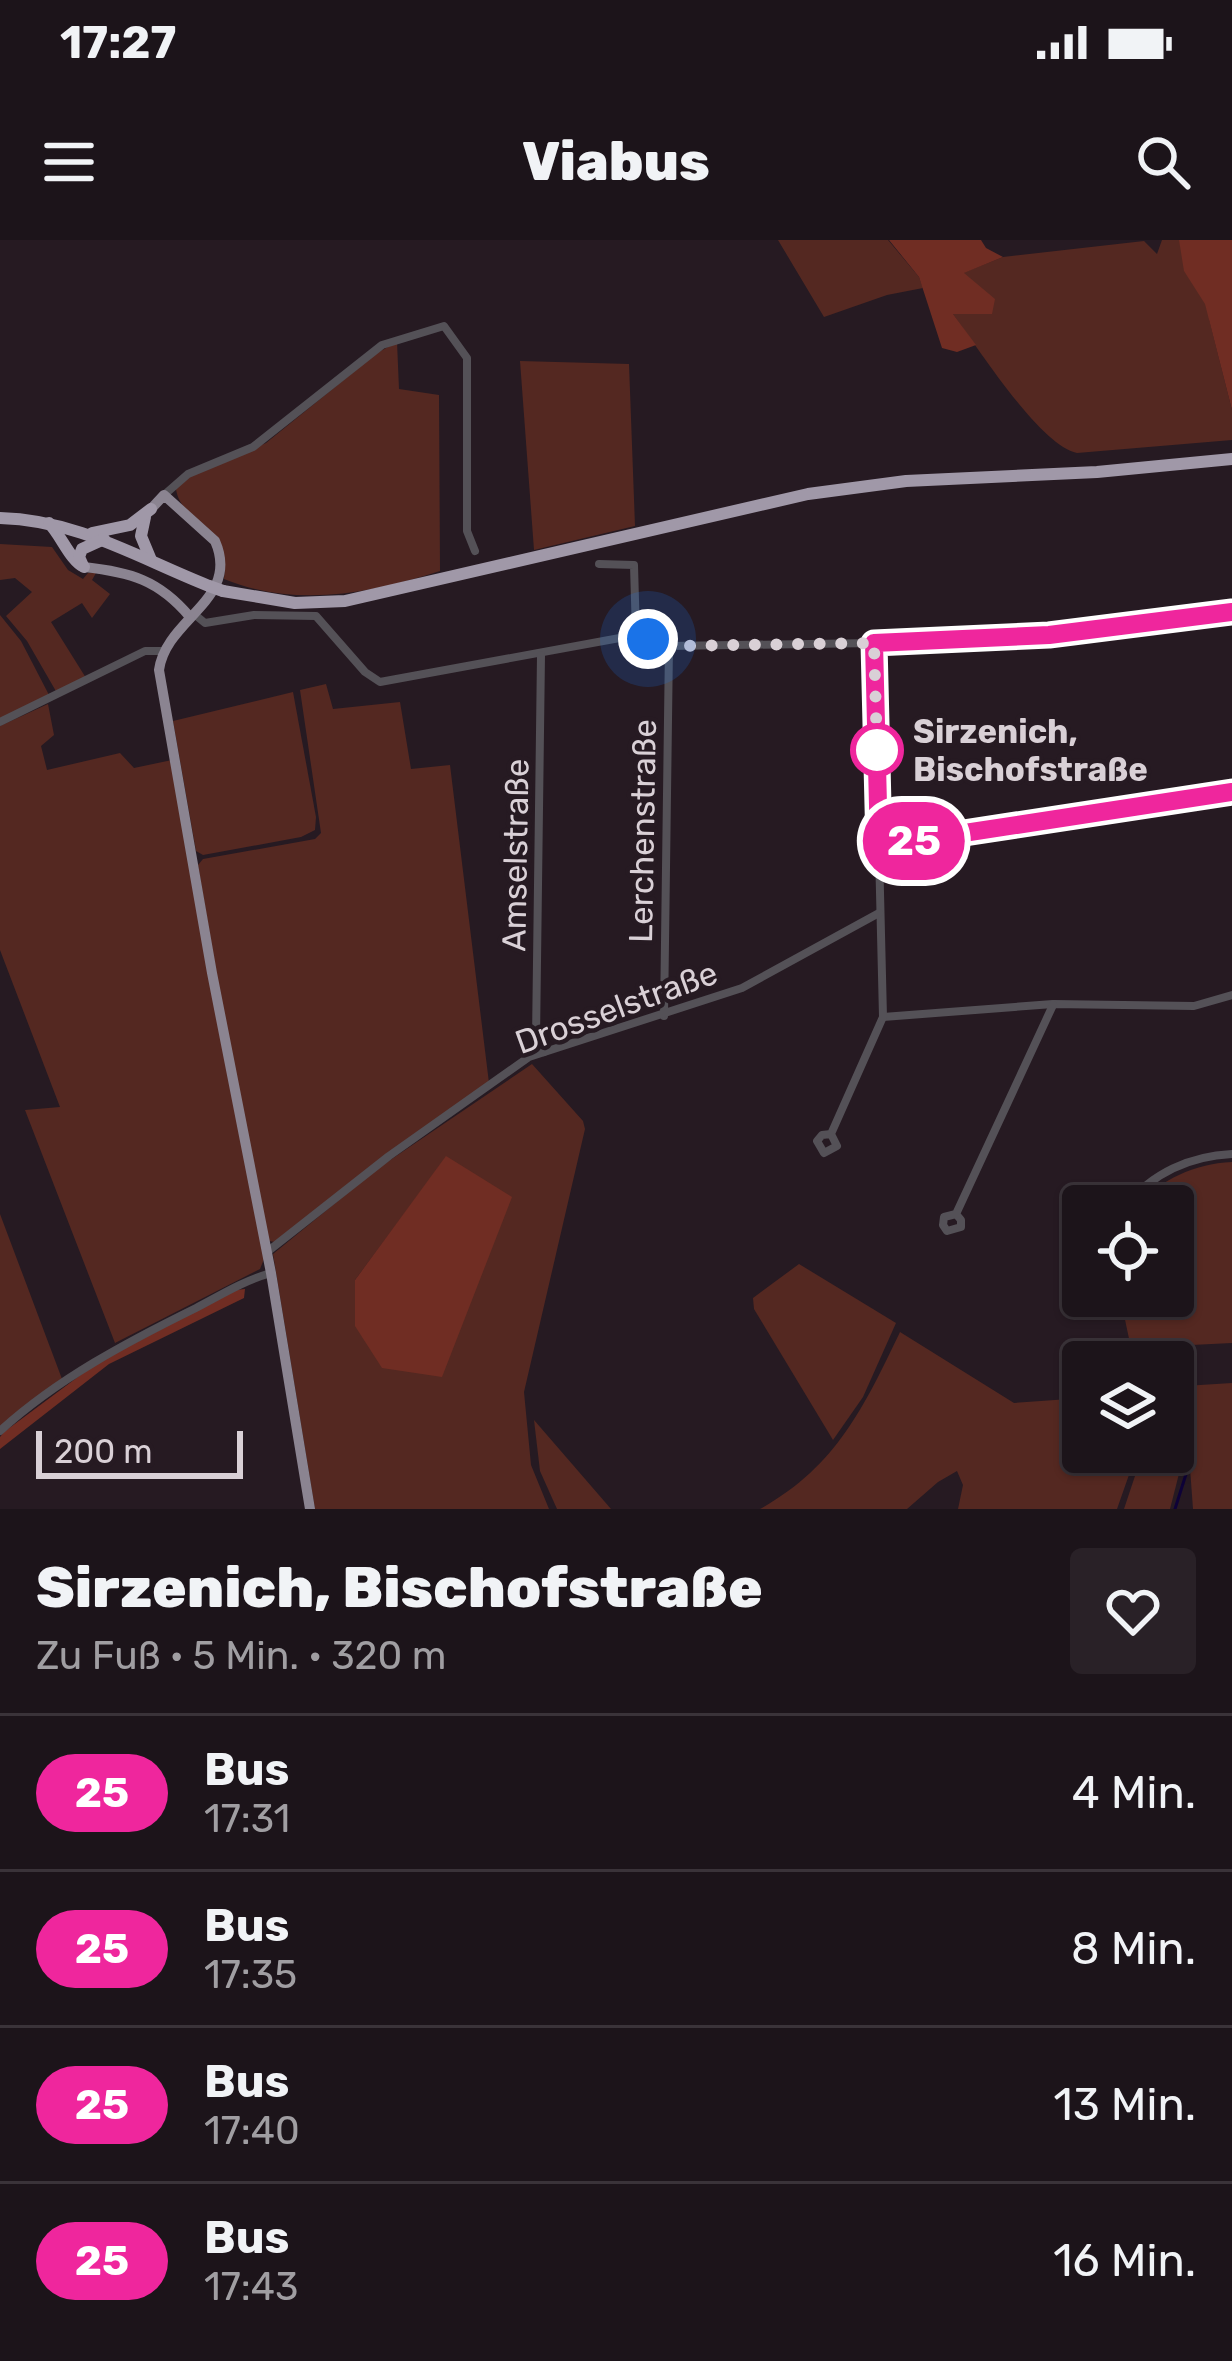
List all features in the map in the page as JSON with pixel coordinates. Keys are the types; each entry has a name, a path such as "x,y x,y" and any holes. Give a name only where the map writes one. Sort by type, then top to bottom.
{"highway":[{"path":"0,518 88,533 224,591 295,603 345,601 826,491 906,481 1097,472 1232,459"},
{"path":"151,509 140,533 152,561"},
{"path":"88,533 126,526 151,509"},
{"path":"49,523 67,542 73,560 84,567"},
{"path":"84,567 79,557 82,549 104,539"}],"main road":[{"path":"151,509 164,495 220,551 215,591 164,651 160,670 310,1509"},
{"path":"84,567 146,578 192,615"}],"street":[{"path":"164,495 188,474 253,447 382,346 444,326 467,358 467,531 475,551"},
{"path":"599,564 634,565 636,635"},
{"path":"192,615 206,623 284,614 316,616 365,672 380,682 636,635 669,646 874,643 1049,635 1232,612"},
{"path":"831,1134 883,1017 874,643"},
{"name":"Lerchenstraße","path":"664,1016 669,646"},
{"path":"0,722 145,651 164,651"},
{"name":"Amselstraße","path":"542,655 536,1039 544,1052"},
{"path":"879,846 1232,792"},
{"name":"Drosselstraße","path":"267,1252 389,1156 529,1057 742,988 879,913"},
{"path":"883,1017 1053,1004 1193,1006 1232,994"},
{"path":"956,1214 1053,1004"},
{"path":"1150,1185 1169,1169 1232,1154"},
{"path":"0,1431 117,1347 243,1281 271,1273"}],"shaded area":[{"path":"778,240 888,240 923,288 824,317"},
{"path":"889,240 981,240 1003,257 964,273 995,299 992,314 953,314 976,345 957,352 942,348 919,277"},
{"path":"1162,240 1232,240 1209,319 1232,410 1232,440 1077,453 1045,433 1028,414 952,313 992,313 963,273 1003,257 1144,241 1157,254"},
{"path":"1179,240 1232,240 1232,410 1205,304 1184,271"},
{"path":"397,342 399,389 439,395 440,571 359,591 305,595 224,579 220,545 187,510 176,489 191,476 266,443"},
{"path":"520,361 629,364 635,526 534,550"},
{"path":"0,544 52,547 68,570 83,579 96,573 92,580 110,594 92,618 82,603 51,622 86,678 57,693 27,641 6,616 32,592 15,578 0,580"},
{"path":"0,615 21,641 49,695 0,720"},
{"path":"326,684 333,709 400,702 411,769 450,765 489,1083 275,1242 269,1241 198,865 203,859 315,839 321,833 300,690"},
{"path":"293,692 315,830 301,837 203,855 196,851 173,721"},
{"path":"48,704 54,735 41,746 47,770 120,753 134,768 172,760 264,1259 260,1269 115,1343 25,1110 60,1107 0,950 0,726"},
{"path":"532,1064 583,1121 585,1129 524,1392 531,1465 549,1509 315,1509 273,1254 377,1169","holes":["447,1156 355,1326 355,1280"]},
{"path":"446,1156 512,1197 442,1377 382,1368 355,1326 355,1280"},
{"path":"1232,1162 1232,1343 1130,1341 1124,1317 1194,1317 1194,1185 1162,1185 1204,1166"},
{"path":"0,1214 62,1379 1,1426 0,1426"},
{"path":"799,1264 896,1323 863,1397 833,1440 754,1309 753,1298"},
{"path":"245,1289 244,1298 109,1364 0,1449 4,1432 98,1362"},
{"path":"900,1332 1014,1403 1062,1400 1062,1473 1130,1473 1117,1509 958,1509 963,1485 957,1471 907,1509 760,1509 809,1474 828,1454 874,1385"},
{"path":"1232,1383 1232,1509 1193,1509 1194,1385"},
{"path":"534,1420 611,1509 557,1509 540,1471"},
{"path":"1136,1473 1179,1473 1170,1509 1124,1509"}],"waterway":[{"path":"1175,1509 1186,1473"}],"bus line":[{"name":"25","path":"1232,612 1049,635 874,643 879,846 1232,792"}],"place":[{"name":"Sirzenich, Bischofstraße","path":"877,750"}],"route":[{"path":"648,639 669,646 874,643 877,750"}]}
